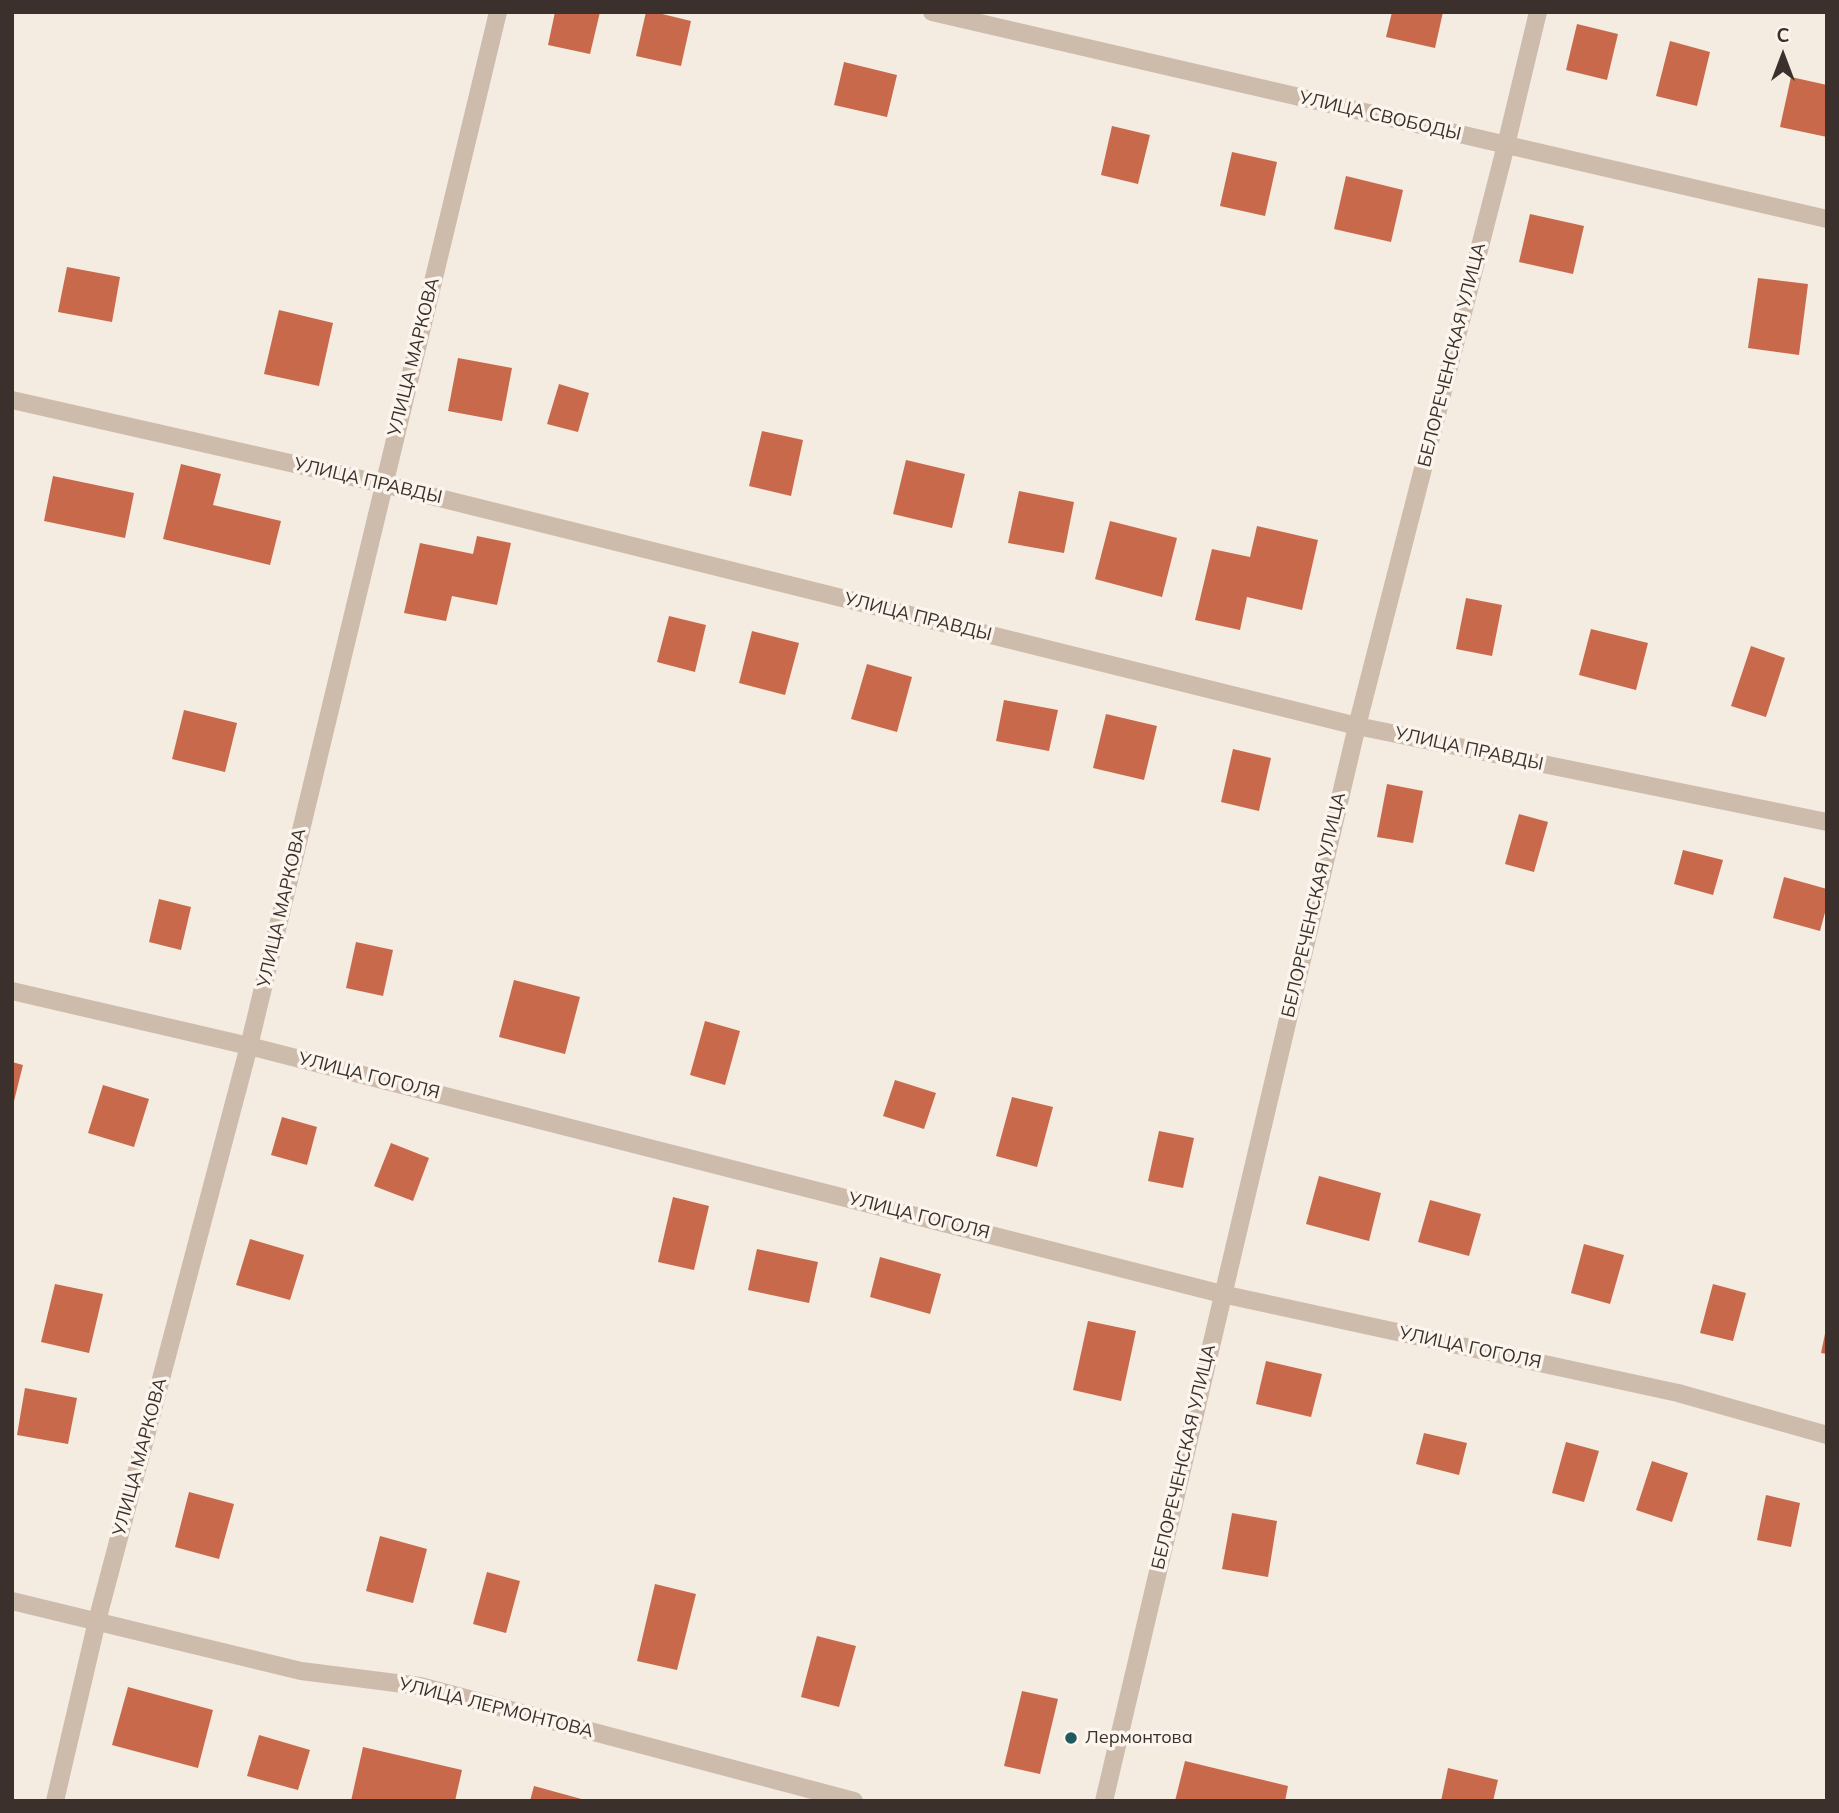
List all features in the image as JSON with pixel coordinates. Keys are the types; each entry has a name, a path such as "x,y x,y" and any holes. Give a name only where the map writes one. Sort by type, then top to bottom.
{"street":[{"name":"УЛИЦА МАРКОВА","path":"55,1801 97,1621 250,1046 498,12"},
{"name":"УЛИЦА СВОБОДЫ","path":"932,12 1827,219"},
{"name":"БЕЛОРЕЧЕНСКАЯ УЛИЦА","path":"1104,1801 1357,726 1538,12"},
{"name":"УЛИЦА ПРАВДЫ","path":"12,400 383,484 1357,726 1827,821"},
{"name":"УЛИЦА ГОГОЛЯ","path":"12,991 250,1046 1222,1294 1678,1393 1827,1435"},
{"name":"УЛИЦА ЛЕРМОНТОВА","path":"12,1601 300,1671 420,1686 854,1801"}],"building":[{"path":"555,12 600,12 590,54 548,45"},
{"path":"646,12 691,21 681,66 636,56"},
{"path":"1392,12 1443,12 1435,48 1386,37"},
{"path":"1577,24 1618,34 1607,80 1566,70"},
{"path":"1670,41 1710,52 1697,106 1656,96"},
{"path":"844,62 897,75 887,117 834,105"},
{"path":"1791,77 1827,85 1827,137 1780,127"},
{"path":"1112,126 1150,135 1138,184 1101,175"},
{"path":"1232,152 1277,162 1265,216 1220,206"},
{"path":"1346,176 1403,190 1391,242 1334,229"},
{"path":"1530,214 1584,226 1573,274 1519,262"},
{"path":"67,267 120,277 112,322 58,312"},
{"path":"1758,278 1808,284 1799,355 1748,348"},
{"path":"279,310 333,323 319,386 264,374"},
{"path":"458,358 512,368 502,421 448,411"},
{"path":"559,384 589,393 578,432 547,424"},
{"path":"762,431 803,440 791,496 749,486"},
{"path":"906,460 965,474 952,528 893,514"},
{"path":"181,464 221,474 213,505 281,521 270,565 163,539"},
{"path":"53,476 134,493 125,538 44,521"},
{"path":"1019,491 1074,502 1064,553 1008,543"},
{"path":"1110,521 1177,538 1162,597 1095,579"},
{"path":"1257,526 1318,540 1302,610 1247,597 1240,630 1195,620 1212,549 1250,557"},
{"path":"477,536 511,543 497,605 452,596 446,621 404,613 420,543 473,554"},
{"path":"1466,598 1502,605 1492,656 1456,649"},
{"path":"669,616 706,625 695,672 657,662"},
{"path":"1591,629 1648,643 1636,690 1579,675"},
{"path":"752,631 799,643 785,695 739,683"},
{"path":"1751,646 1785,658 1766,717 1731,706"},
{"path":"867,664 912,677 897,732 851,719"},
{"path":"1004,700 1058,710 1049,751 996,741"},
{"path":"184,710 237,723 225,772 172,759"},
{"path":"1106,714 1157,726 1144,780 1093,768"},
{"path":"1233,749 1271,758 1259,811 1221,802"},
{"path":"1387,784 1423,791 1413,843 1377,837"},
{"path":"1519,814 1548,822 1534,872 1505,864"},
{"path":"1683,850 1723,860 1713,895 1674,884"},
{"path":"1784,877 1827,889 1827,905 1820,931 1773,918"},
{"path":"159,899 191,907 181,950 149,942"},
{"path":"356,942 393,950 383,996 346,988"},
{"path":"514,980 580,997 565,1054 499,1037"},
{"path":"705,1021 740,1031 725,1085 690,1075"},
{"path":"12,1062 23,1065 13,1105 12,1105"},
{"path":"895,1080 936,1093 924,1129 883,1116"},
{"path":"103,1085 149,1099 134,1147 88,1133"},
{"path":"1012,1097 1053,1107 1037,1167 996,1156"},
{"path":"282,1117 317,1127 307,1165 271,1155"},
{"path":"1159,1131 1194,1138 1183,1188 1148,1181"},
{"path":"391,1143 429,1158 413,1201 374,1186"},
{"path":"1319,1176 1381,1193 1369,1241 1306,1224"},
{"path":"673,1197 709,1206 694,1270 658,1262"},
{"path":"1430,1200 1481,1214 1469,1256 1418,1242"},
{"path":"250,1239 304,1255 290,1300 236,1285"},
{"path":"1584,1244 1624,1255 1610,1304 1571,1293"},
{"path":"757,1249 818,1262 809,1303 748,1290"},
{"path":"880,1257 941,1274 930,1314 870,1297"},
{"path":"55,1284 103,1294 89,1353 41,1342"},
{"path":"1713,1284 1746,1293 1733,1341 1700,1333"},
{"path":"1088,1321 1136,1331 1121,1401 1073,1390"},
{"path":"1827,1329 1827,1354 1821,1353"},
{"path":"1266,1361 1322,1374 1311,1417 1256,1404"},
{"path":"25,1388 77,1398 68,1444 17,1435"},
{"path":"1424,1433 1467,1443 1459,1475 1416,1464"},
{"path":"1566,1442 1599,1451 1584,1502 1552,1493"},
{"path":"1652,1461 1688,1473 1672,1522 1636,1510"},
{"path":"189,1492 234,1504 219,1559 175,1547"},
{"path":"1766,1495 1800,1503 1791,1547 1757,1540"},
{"path":"1232,1513 1277,1521 1268,1577 1222,1569"},
{"path":"380,1536 427,1549 413,1603 366,1591"},
{"path":"487,1572 520,1581 506,1633 473,1624"},
{"path":"655,1584 696,1594 677,1670 637,1661"},
{"path":"817,1636 856,1646 839,1707 801,1697"},
{"path":"128,1687 213,1710 198,1768 112,1745"},
{"path":"1022,1691 1058,1699 1040,1774 1004,1766"},
{"path":"259,1735 310,1750 298,1790 247,1776"},
{"path":"363,1747 462,1770 455,1801 351,1801"},
{"path":"1185,1761 1288,1786 1285,1801 1175,1801"},
{"path":"1448,1768 1498,1780 1493,1801 1441,1801"},
{"path":"534,1786 585,1800 530,1801"}],"place":[{"name":"Лермонтова","path":"1071,1738"}]}
